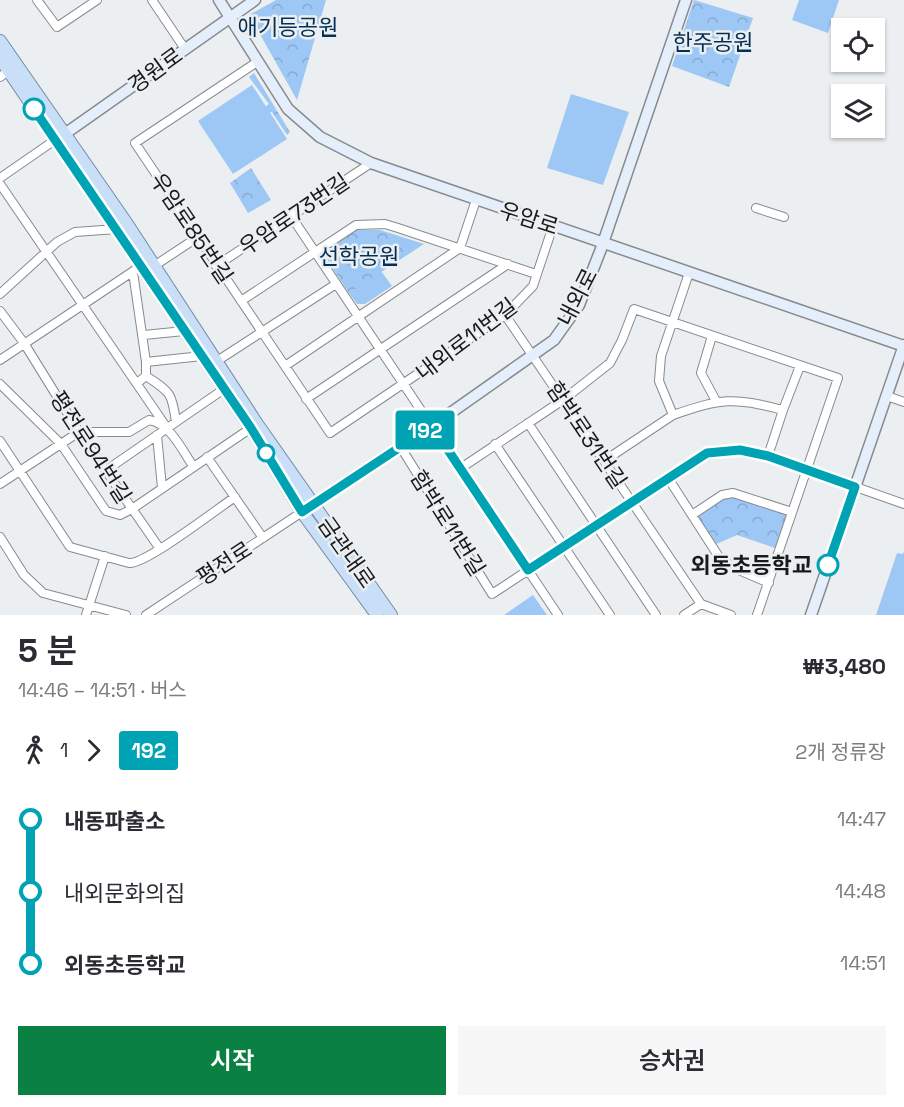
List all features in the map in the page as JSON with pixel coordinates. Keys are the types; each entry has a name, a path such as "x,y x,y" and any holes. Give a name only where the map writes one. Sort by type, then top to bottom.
{"main road":[{"name":"금관대로","path":"0,41 117,229 251,428 302,512 377,615"},
{"name":"금관대로","path":"0,58 4,74 60,137 143,268 217,361 391,615"}],"street":[{"path":"37,0 57,27 97,0"},
{"path":"152,0 185,48"},
{"name":"우암로","path":"219,0 288,109 320,136 371,163 904,346"},
{"name":"경원로","path":"60,137 255,0"},
{"name":"내외로","path":"302,512 432,426 554,340 579,305 686,0"},
{"name":"우암로85번길","path":"257,62 135,143 330,434"},
{"path":"0,178 60,137"},
{"name":"우암로73번길","path":"216,266 371,163"},
{"path":"0,184 193,466"},
{"path":"285,366 460,248 476,200"},
{"path":"756,208 783,217"},
{"name":"내외로11번길","path":"291,216 432,426"},
{"path":"241,301 314,250 356,225 385,224 536,274"},
{"name":"내외로11번길","path":"330,434 505,315 533,286 553,226"},
{"path":"0,294 57,242 75,232 117,229"},
{"path":"0,360 82,304 198,237"},
{"name":"내외로11번길","path":"306,399 508,264"},
{"path":"137,384 146,376 143,268"},
{"path":"673,415 659,381 661,356 689,273"},
{"path":"217,361 336,284"},
{"path":"461,468 563,400 610,363 622,340 633,309 838,378 757,615"},
{"name":"평전로94번길","path":"0,311 24,343 105,471 160,549"},
{"name":"함박로31번길","path":"505,315 701,604"},
{"path":"144,335 184,331"},
{"path":"712,336 701,373 716,401"},
{"path":"811,615 904,346"},
{"path":"146,362 202,356"},
{"path":"768,456 800,366"},
{"path":"146,376 166,388 173,398 176,422"},
{"path":"0,384 61,444 106,511 120,515 251,428"},
{"path":"105,471 224,389"},
{"path":"887,396 904,402"},
{"path":"604,461 673,415 716,401 746,400 783,410"},
{"path":"0,484 79,432 129,432 149,420 157,421 167,428"},
{"path":"528,423 656,615"},
{"name":"함박로11번길","path":"432,426 558,615"},
{"path":"157,435 162,488"},
{"path":"0,441 70,547 133,564 160,549 235,497"},
{"path":"495,444 609,615"},
{"name":"함박로11번길","path":"400,446 492,594 528,570"},
{"path":"528,570 707,453 740,450 768,456 903,502"},
{"path":"207,457 263,538"},
{"path":"668,478 719,557 734,568 769,583"},
{"path":"692,515 722,495 733,493 792,512"},
{"name":"평전로","path":"146,615 302,512"},
{"path":"0,537 24,575 36,588 89,606 126,615"},
{"path":"86,615 105,556"},
{"path":"684,615 701,604 731,615"}],"green space":[{"name":"애기등공원","path":"276,0 326,0 297,100 249,15"},
{"name":"한주공원","path":"694,0 753,18 729,87 672,66"},
{"path":"799,0 839,0 833,18 831,18 828,33 792,20"},
{"path":"254,73 290,132 287,135 272,112 269,113 265,107 269,104 249,77"},
{"path":"252,85 287,139 233,174 198,121"},
{"path":"571,94 629,112 603,185 547,168"},
{"path":"251,168 271,200 248,213 230,183"},
{"name":"선학공원","path":"354,230 380,230 424,244 349,293 321,251"},
{"path":"381,271 392,286 365,304 357,304 349,293"},
{"path":"736,497 789,512 778,549 737,535 714,545 698,520 699,513 726,498"},
{"path":"904,551 904,615 876,615 897,553 903,554"},
{"path":"533,595 547,615 504,615"}],"bus line":[{"name":"192","path":"34,109 251,428 302,512 432,426 528,570 707,453 740,450 768,456 855,487 828,565"}],"place":[{"name":"외동초등학교","path":"828,565"}]}
